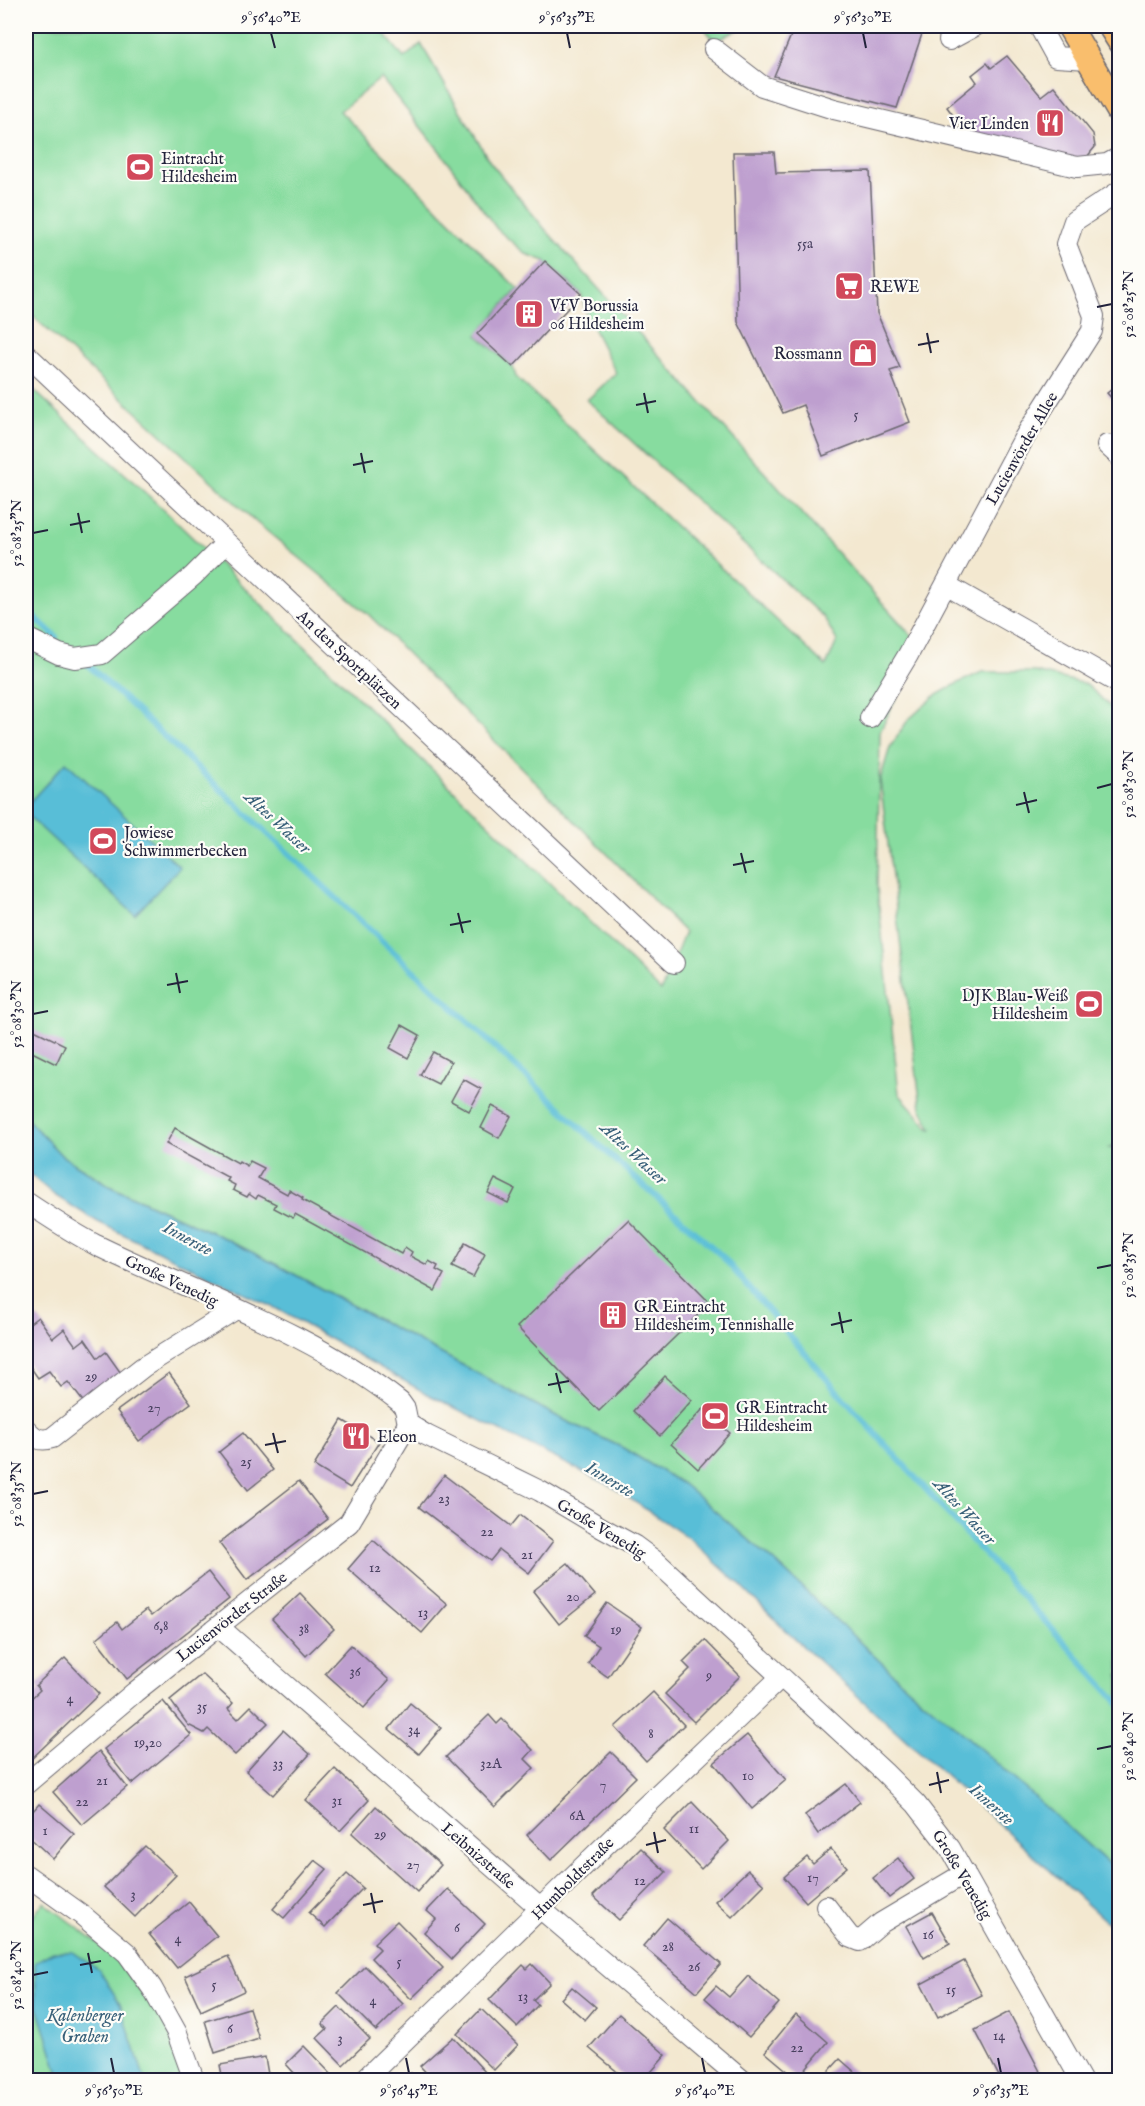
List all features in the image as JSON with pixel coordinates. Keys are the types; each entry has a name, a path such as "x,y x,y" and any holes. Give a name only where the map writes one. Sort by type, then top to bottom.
{"main road":[{"path":"1069,26 1119,113"},
{"path":"1110,26 1119,42"}],"street":[{"path":"950,40 975,26"},
{"path":"1039,26 1056,57 1088,59"},
{"path":"714,49 762,86 834,109 1077,167 1107,165 1119,157"},
{"name":"Lucienvörder Allee","path":"870,718 908,655 1024,438 1092,331 1094,316 1066,243 1074,221 1119,191"},
{"name":"An den Sportplätzen","path":"26,354 674,963"},
{"path":"26,638 59,654 75,658 102,654 193,576 226,543"},
{"path":"946,585 1119,684"},
{"name":"Große Venedig","path":"26,1202 66,1229 96,1245 236,1309 327,1354 400,1402 405,1408 408,1424 540,1491 635,1546 658,1563 916,1804 946,1842 1081,2080"},
{"path":"26,1430 43,1441 52,1438 143,1367 236,1309"},
{"name":"Lucienvörder Straße","path":"26,1784 127,1699 349,1523 408,1424"},
{"name":"Leibnizstraße","path":"219,1627 541,1909 742,2080"},
{"name":"Humboldtstraße","path":"364,2080 780,1678"},
{"path":"826,1906 850,1936 860,1941 881,1923 964,1873"},
{"path":"26,1875 82,1915 127,1953 152,1988 177,2033 194,2080"}],"green space":[{"path":"26,26 378,26 404,58 421,44 490,162 544,228 921,646 880,732 877,888 899,1094 930,1129 932,1129 921,1108 880,780 890,747 908,720 935,696 982,672 1035,672 1086,684 1116,712 1119,712 1120,1142 1109,1148 1120,1149 1119,1873 956,1727 908,1688 775,1562 683,1484 623,1448 560,1418 279,1266 224,1238 114,1188 62,1156 26,1118 26,383 163,509 661,991 685,932 368,614 257,523 26,310","holes":["381,78 439,150 497,229 526,254 545,261 581,294 588,318 616,373 587,400 824,618 837,641 826,666 516,377 513,367 477,335 518,289 340,111"]},
{"path":"703,26 745,26 715,42"},
{"path":"44,1902 113,1955 169,2028 192,2080 26,2080 26,1925"}],"water":[{"name":"Jowiese Schwimmerbecken","path":"66,762 180,867 135,915 26,814 26,806"},
{"name":"Innerste","path":"26,1118 62,1156 113,1188 224,1238 279,1266 560,1418 623,1448 683,1484 775,1562 908,1688 956,1727 1119,1873 1119,1933 786,1631 690,1539 611,1486 429,1395 277,1309 98,1222 54,1195 26,1171"},
{"name":"Kalenberger Graben","path":"53,1952 73,1952 99,1970 120,2003 145,2080 61,2080 36,2001 35,1962"}],"building":[{"path":"795,26 906,26 923,31 897,108 774,76"},
{"path":"1007,56 1041,96 1054,86 1093,134 1095,147 1086,158 1072,161 968,135 947,107 977,82 972,75 987,63 991,68"},
{"path":"733,152 774,152 776,173 870,171 877,313 900,368 890,371 910,422 823,456 803,405 783,413 738,322"},
{"name":"VfV Borussia 06 Hildesheim","path":"545,261 581,294 513,367 477,334"},
{"path":"1120,383 1120,407 1107,393"},
{"path":"402,1025 420,1035 408,1058 390,1048"},
{"path":"26,1026 65,1045 56,1064 26,1049"},
{"path":"433,1052 451,1062 438,1084 420,1075"},
{"path":"463,1079 481,1089 469,1111 451,1101"},
{"path":"492,1106 511,1116 499,1138 481,1128"},
{"path":"175,1128 238,1163 239,1161 247,1166 250,1161 264,1168 258,1178 287,1194 289,1190 303,1198 302,1200 401,1254 405,1247 412,1252 410,1256 427,1265 429,1261 438,1266 436,1270 444,1274 435,1291 295,1214 293,1218 274,1208 276,1204 258,1195 256,1199 249,1194 247,1197 233,1190 235,1185 227,1181 229,1178 166,1144"},
{"path":"495,1179 515,1189 508,1203 488,1193"},
{"name":"GR Eintracht Hildesheim, Tennishalle","path":"628,1220 710,1303 599,1411 517,1327"},
{"path":"465,1243 485,1254 473,1277 452,1267"},
{"path":"38,1317 53,1338 64,1329 76,1346 85,1339 98,1358 106,1352 123,1376 85,1404 68,1382 61,1387 49,1371 38,1378 26,1361 26,1326"},
{"path":"169,1373 191,1403 139,1441 117,1411"},
{"path":"665,1376 692,1400 660,1436 633,1411"},
{"path":"703,1409 730,1433 698,1469 671,1444"},
{"path":"342,1420 379,1442 350,1488 314,1466"},
{"path":"243,1433 273,1470 248,1490 219,1452"},
{"path":"444,1475 511,1526 520,1515 553,1541 529,1573 499,1550 490,1561 419,1507"},
{"path":"299,1481 328,1519 247,1580 219,1543"},
{"path":"373,1540 447,1604 422,1633 348,1569"},
{"path":"568,1563 595,1595 559,1624 533,1591"},
{"path":"208,1572 229,1599 127,1679 96,1639 117,1622 122,1629 146,1610 151,1616"},
{"path":"300,1593 334,1629 306,1656 272,1619"},
{"path":"607,1603 642,1627 608,1677 588,1663 599,1646 584,1636"},
{"path":"705,1640 740,1676 694,1722 665,1694 690,1669 683,1662"},
{"path":"351,1645 389,1680 364,1708 325,1673"},
{"path":"65,1658 99,1694 26,1764 26,1703 40,1690 36,1685"},
{"path":"202,1674 233,1703 228,1709 238,1719 251,1706 268,1723 235,1755 208,1729 204,1733 188,1725 170,1700"},
{"path":"653,1692 684,1725 646,1761 615,1727"},
{"path":"163,1701 191,1735 132,1784 104,1749"},
{"path":"410,1703 441,1728 419,1754 389,1729"},
{"path":"489,1715 497,1724 502,1719 533,1750 525,1759 534,1768 495,1807 446,1757"},
{"path":"283,1730 310,1754 273,1795 246,1771"},
{"path":"747,1735 786,1780 752,1809 714,1763"},
{"path":"99,1751 127,1787 82,1825 53,1792"},
{"path":"611,1752 636,1777 551,1860 527,1835"},
{"path":"335,1769 369,1800 340,1831 306,1800"},
{"path":"846,1784 860,1802 818,1834 805,1815"},
{"path":"692,1802 729,1841 701,1869 664,1830"},
{"path":"39,1804 74,1834 53,1859 26,1834 26,1819"},
{"path":"376,1806 441,1865 417,1892 352,1833"},
{"path":"145,1846 176,1875 135,1917 104,1887"},
{"path":"641,1848 666,1872 619,1920 593,1896"},
{"path":"831,1849 847,1867 806,1902 784,1877 807,1857 813,1864"},
{"path":"898,1858 914,1879 889,1898 873,1878"},
{"path":"315,1860 327,1869 284,1918 273,1909"},
{"path":"748,1870 764,1885 732,1917 715,1901"},
{"path":"347,1874 363,1888 325,1927 309,1913"},
{"path":"448,1889 485,1924 452,1959 424,1932 436,1919 427,1911"},
{"path":"189,1902 217,1936 177,1968 149,1934"},
{"path":"932,1912 950,1943 924,1958 906,1926"},
{"path":"667,1918 721,1964 697,1992 643,1946"},
{"path":"397,1921 443,1968 411,1999 371,1958 380,1949 374,1943"},
{"path":"228,1956 244,1991 201,2011 185,1976"},
{"path":"964,1961 982,1995 938,2017 921,1984"},
{"path":"532,1964 550,1983 533,2000 538,2005 517,2027 489,2000 523,1965 527,1969"},
{"path":"365,1966 403,2004 376,2031 338,1993"},
{"path":"748,1976 779,2003 749,2037 705,1998 716,1986 729,1997"},
{"path":"572,1987 596,2007 585,2020 561,1999"},
{"path":"339,2007 370,2039 343,2065 317,2038 327,2029 322,2024"},
{"path":"249,2008 259,2039 215,2053 205,2021"},
{"path":"481,2009 518,2045 494,2070 457,2034"},
{"path":"1009,2012 1043,2077 1035,2080 1001,2080 975,2030"},
{"path":"619,2014 666,2055 644,2080 627,2080 589,2048"},
{"path":"796,2014 828,2042 797,2079 765,2052"},
{"path":"453,2037 485,2072 475,2080 433,2080 420,2066"},
{"path":"304,2046 332,2075 327,2080 288,2080 295,2074 286,2064"},
{"path":"265,2057 269,2080 223,2080 220,2065"},
{"path":"840,2059 864,2080 821,2080"},
{"path":"411,2073 418,2080 403,2080"}],"waterway":[{"name":"Altes Wasser","path":"26,609 56,637"},
{"name":"Altes Wasser","path":"87,664 612,1157 722,1256 837,1391 1120,1704"}],"place":[{"name":"Vier Linden","path":"1050,123"},
{"name":"Eintracht Hildesheim","path":"140,167"},
{"name":"REWE","path":"849,286"},
{"name":"VfV Borussia 06 Hildesheim","path":"529,314"},
{"name":"Rossmann","path":"863,353"},
{"name":"Jowiese Schwimmerbecken","path":"103,841"},
{"name":"DJK Blau-Weiß Hildesheim","path":"1089,1004"},
{"name":"GR Eintracht Hildesheim, Tennishalle","path":"613,1315"},
{"name":"GR Eintracht Hildesheim","path":"715,1416"},
{"name":"Eleon","path":"356,1436"}]}
